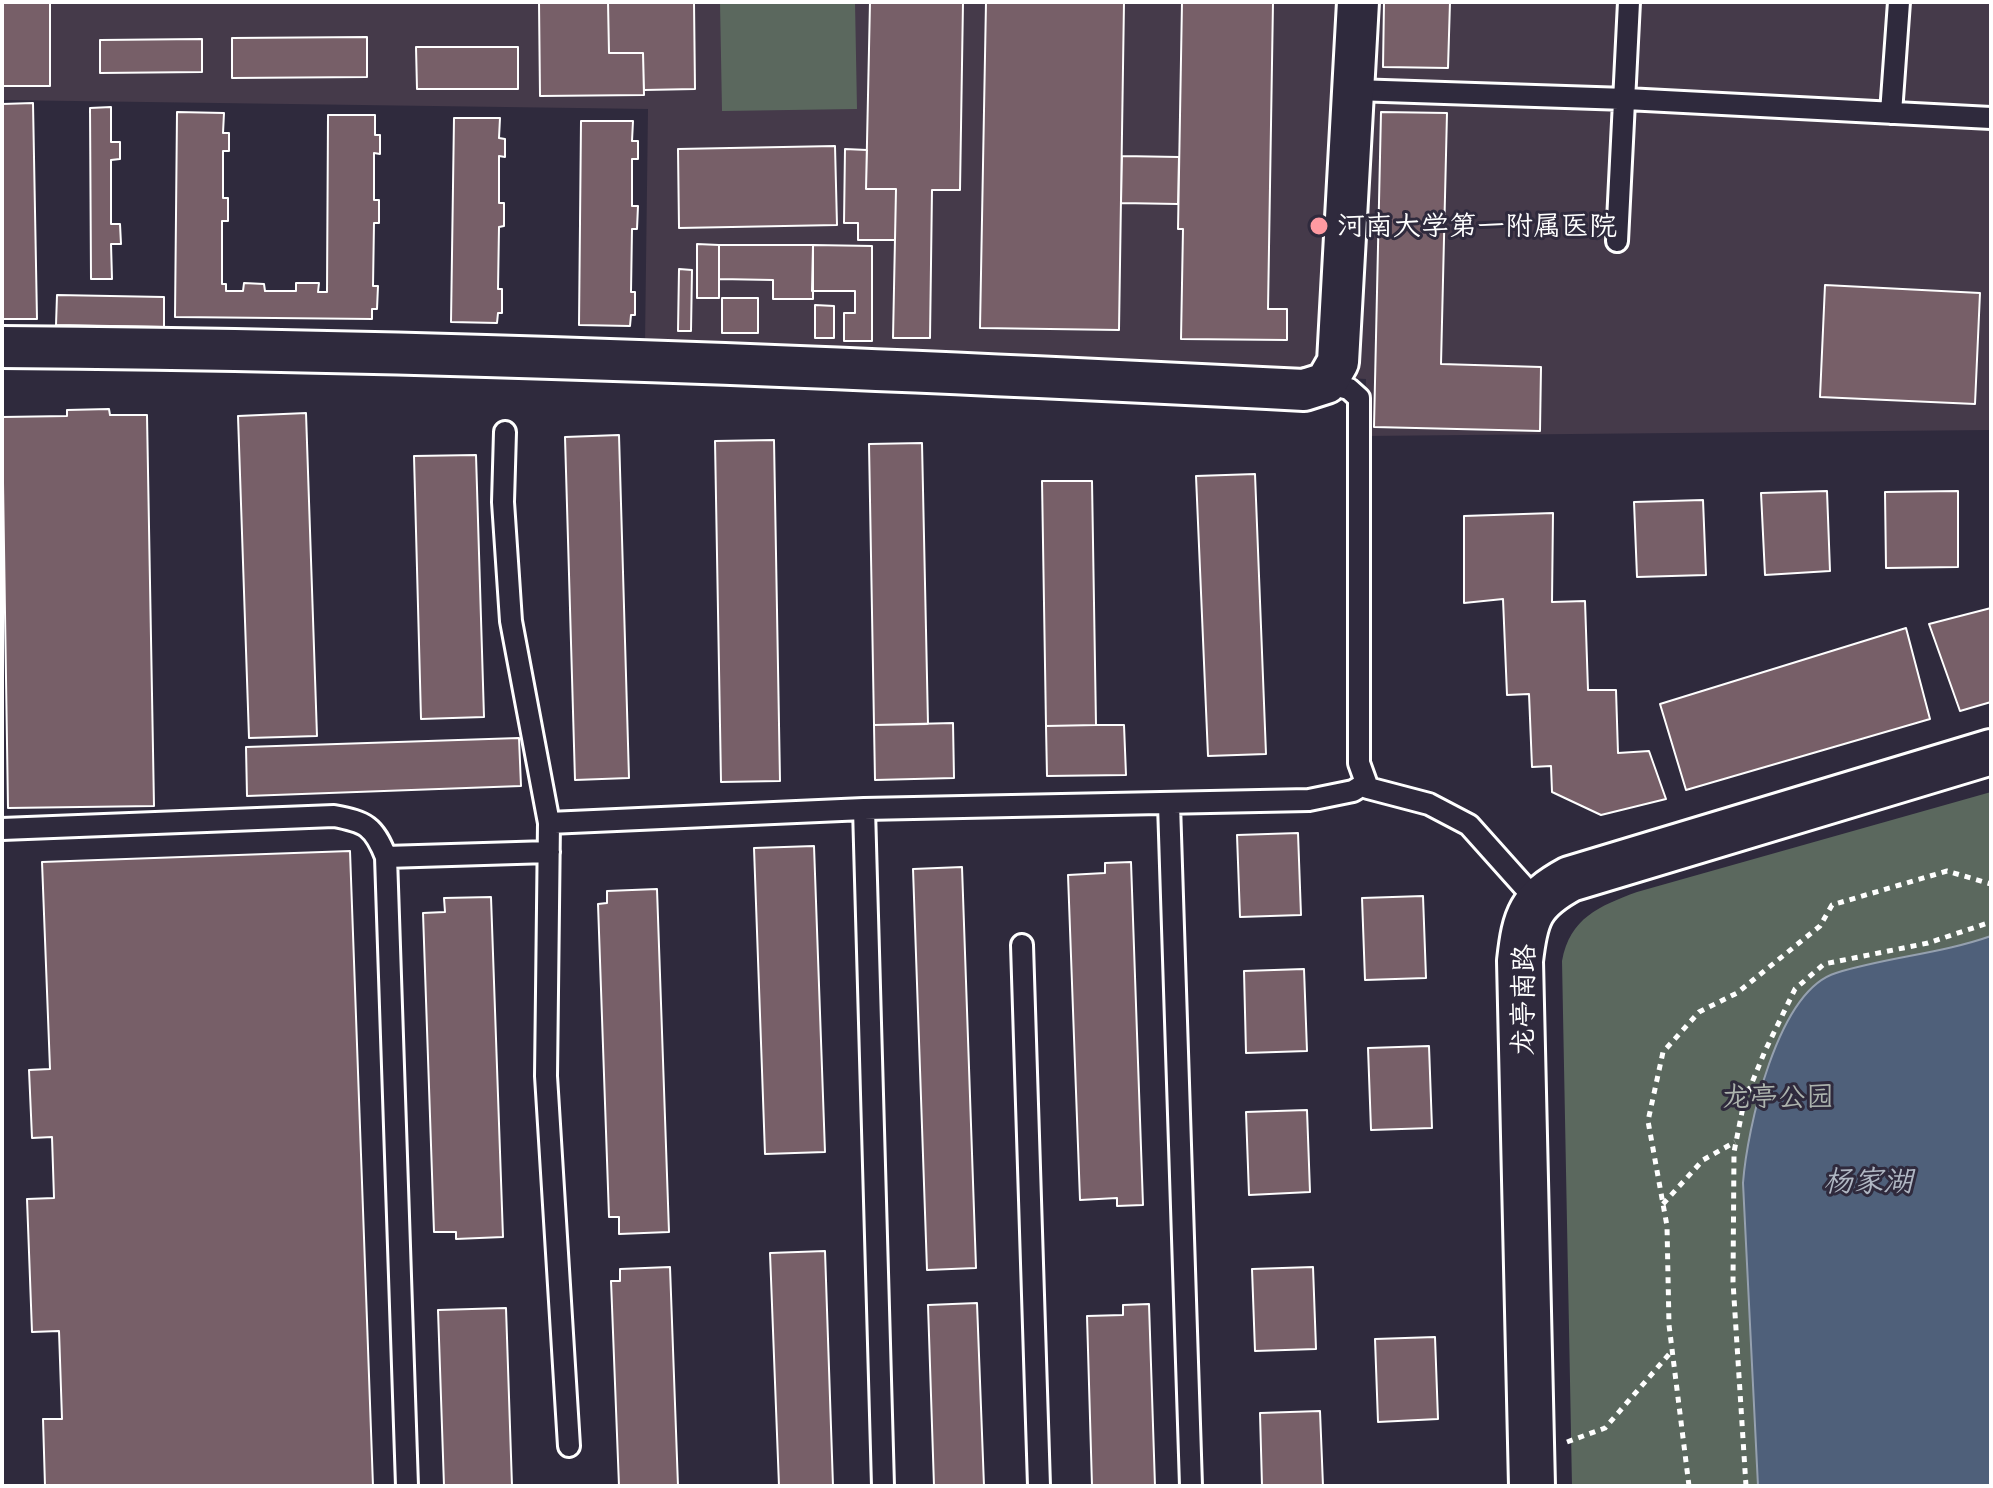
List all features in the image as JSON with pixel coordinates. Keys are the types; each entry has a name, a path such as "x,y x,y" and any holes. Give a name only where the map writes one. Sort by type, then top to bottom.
{"street":[{"path":"2,347 242,349 844,367 1304,390 1326,383 1338,362 1358,2"},
{"path":"1537,901 1570,879 1991,752"},
{"name":"龙亭南路","path":"1532,1469 1520,961 1528,918 1537,901"}],"lane":[{"path":"1617,241 1629,2"},
{"path":"1891,113 1899,2"},
{"path":"1354,90 1626,99 1991,118"},
{"path":"1326,383 1349,389 1359,398 1359,763 1368,788 1429,804 1469,825 1537,901"},
{"path":"505,432 503,517 511,621 549,823 546,1076 569,1446"},
{"path":"549,823 864,809 1309,800 1353,791 1366,783"},
{"path":"1169,804 1191,1486"},
{"path":"864,809 883,1486"},
{"path":"2,829 334,816 358,821 377,833 386,857 407,1486"},
{"path":"386,857 549,852"},
{"path":"1022,945 1039,1486"}],"path":[{"path":"1689,1486 1672,1351 1667,1226 1648,1121 1663,1052 1699,1012 1737,993 1820,926 1832,905 1947,871 1991,884"},
{"path":"1746,1486 1733,1282 1736,1142 1744,1102 1795,989 1824,964 1928,943 1991,922"},
{"path":"1663,1204 1703,1160 1736,1142"},
{"path":"1532,1469 1605,1428 1672,1351"}],"shaded area":[{"name":"河南大学第一附属医院","path":"2,2 1991,2 1990,430 1364,436 1366,379 645,342 648,109 2,100"}],"green space":[{"path":"720,2 855,2 857,109 722,111"},
{"name":"龙亭公园","path":"1991,792 1991,1486 1572,1486 1562,961 1572,934 1588,916 1637,892"}],"water":[{"name":"杨家湖","path":"1991,936 1991,1486 1758,1486 1743,1183 1759,1098 1782,1033 1797,1006 1815,985 1836,973"}],"building":[{"path":"2,2 50,2 50,86 2,86"},
{"path":"539,2 608,2 609,53 643,53 644,95 540,96"},
{"path":"608,2 694,2 695,89 644,90 643,53 609,53"},
{"path":"870,2 963,2 960,190 932,190 930,338 893,338 896,189 866,189"},
{"path":"986,2 1124,2 1119,330 980,328"},
{"path":"1182,2 1273,2 1268,309 1287,309 1287,340 1181,339 1183,229 1178,229"},
{"path":"1384,2 1450,2 1448,68 1383,67"},
{"path":"367,37 367,77 232,78 232,38"},
{"path":"202,39 202,72 100,73 100,40"},
{"path":"416,47 518,47 518,89 417,89"},
{"path":"33,103 37,319 2,319 2,104"},
{"path":"111,107 111,142 120,142 120,159 111,160 111,224 120,224 121,244 111,244 112,279 91,279 90,108"},
{"path":"177,112 224,113 223,133 229,133 229,151 223,151 223,198 228,198 228,221 222,221 222,284 226,284 226,291 243,291 244,283 264,284 265,291 296,291 296,283 319,283 318,292 327,292 328,115 375,115 375,135 380,135 380,154 374,153 374,200 379,200 379,223 374,223 373,286 378,286 377,309 372,309 372,319 175,317"},
{"path":"1381,112 1447,113 1441,364 1541,367 1540,431 1374,427"},
{"path":"454,118 500,118 499,138 505,139 505,157 499,156 499,203 504,203 504,226 499,227 498,289 502,289 502,313 498,313 497,323 451,322"},
{"path":"581,121 633,121 632,141 638,141 638,159 632,159 632,206 638,206 637,229 632,229 631,292 635,292 635,315 631,315 630,326 579,325"},
{"path":"835,146 837,225 679,228 678,149"},
{"path":"845,149 867,150 866,189 896,189 895,240 858,240 858,223 844,223"},
{"path":"1122,156 1179,157 1178,204 1121,203"},
{"path":"697,244 719,245 719,298 697,298"},
{"path":"719,245 813,245 813,299 773,299 773,280 719,279"},
{"path":"813,245 872,246 872,341 844,341 844,313 855,313 855,291 812,291"},
{"path":"679,269 692,270 691,331 678,331"},
{"path":"1825,285 1980,293 1975,404 1820,397"},
{"path":"57,295 164,297 164,327 56,325"},
{"path":"722,298 758,298 758,333 722,333"},
{"path":"815,305 834,306 834,338 815,338"},
{"path":"109,409 110,415 147,415 154,806 8,808 2,417 67,416 67,410"},
{"path":"306,413 317,736 249,738 238,416"},
{"path":"619,435 629,778 575,780 565,437"},
{"path":"774,440 780,781 721,782 715,441"},
{"path":"922,443 928,724 874,725 869,444"},
{"path":"476,455 484,717 421,719 414,456"},
{"path":"1255,474 1266,754 1208,756 1196,476"},
{"path":"1042,481 1092,481 1096,725 1046,726"},
{"path":"1827,491 1830,571 1765,575 1761,493"},
{"path":"1958,491 1958,567 1886,568 1885,492"},
{"path":"1703,500 1706,575 1637,577 1634,502"},
{"path":"1553,513 1552,602 1585,601 1588,690 1616,690 1618,753 1649,751 1666,799 1601,815 1552,792 1551,766 1532,767 1529,694 1507,695 1503,599 1464,603 1464,516"},
{"path":"1991,608 1991,702 1960,711 1929,624"},
{"path":"1906,628 1930,719 1686,790 1660,704"},
{"path":"953,723 954,778 875,780 874,725"},
{"path":"1124,725 1126,775 1047,776 1046,726"},
{"path":"519,738 521,786 247,796 246,747"},
{"path":"1298,833 1301,915 1240,917 1237,835"},
{"path":"814,846 825,1152 765,1154 754,848"},
{"path":"350,851 373,1486 45,1486 43,1419 62,1419 59,1331 32,1332 27,1199 54,1198 52,1137 32,1138 29,1070 50,1069 42,862"},
{"path":"1131,862 1143,1205 1117,1206 1117,1198 1080,1200 1068,875 1105,873 1105,863"},
{"path":"962,867 976,1268 927,1270 913,869"},
{"path":"657,889 669,1232 619,1234 619,1217 609,1217 598,904 607,903 607,891"},
{"path":"1423,896 1426,978 1365,980 1362,898"},
{"path":"491,897 503,1237 456,1239 456,1232 434,1232 423,913 445,912 444,898"},
{"path":"1304,969 1307,1051 1246,1053 1244,971"},
{"path":"1429,1046 1432,1128 1371,1130 1368,1048"},
{"path":"1307,1110 1310,1192 1249,1195 1246,1112"},
{"path":"825,1251 833,1486 779,1486 770,1253"},
{"path":"670,1267 678,1486 619,1486 611,1281 620,1281 620,1269"},
{"path":"1313,1267 1316,1349 1255,1351 1252,1269"},
{"path":"977,1303 984,1486 934,1486 928,1305"},
{"path":"1149,1304 1155,1486 1092,1486 1087,1316 1123,1315 1123,1305"},
{"path":"506,1308 512,1486 444,1486 438,1310"},
{"path":"1435,1337 1438,1419 1378,1422 1375,1339"},
{"path":"1320,1411 1323,1486 1262,1486 1260,1413"}],"place":[{"name":"河南大学第一附属医院","path":"1319,226"}]}
